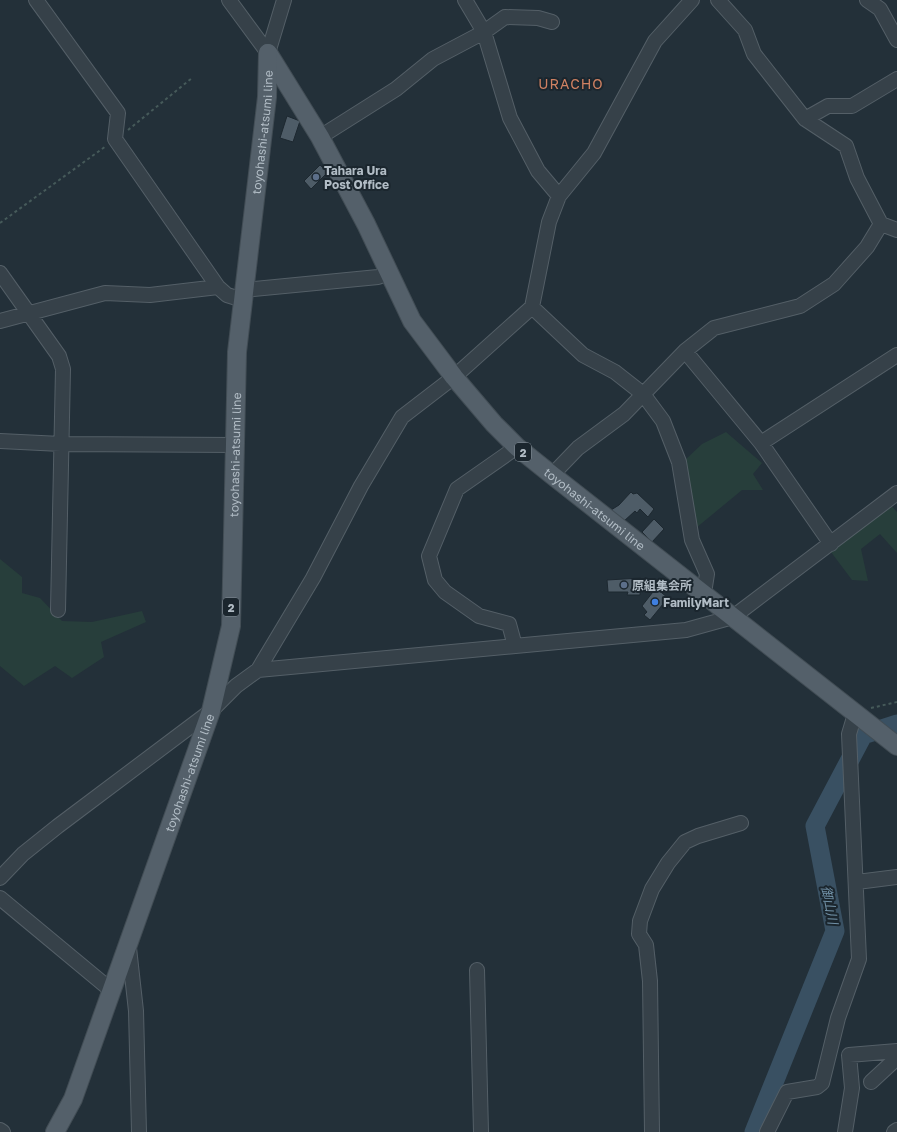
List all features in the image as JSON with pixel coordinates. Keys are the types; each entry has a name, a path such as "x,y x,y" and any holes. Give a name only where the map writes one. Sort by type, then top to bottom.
{"main road":[{"name":"toyohashi-atsumi line","path":"268,53 320,137 412,321 454,378 494,424 517,447 552,475 897,746"},
{"name":"toyohashi-atsumi line","path":"55,1132 73,1099 129,948 211,711 231,626 237,352 267,97 268,53"}],"street":[{"path":"36,0 118,113 115,139 218,287 227,295 243,295 378,276 389,273"},
{"path":"229,0 268,53"},
{"path":"268,53 284,0"},
{"path":"465,0 484,32 510,118 538,171 558,196"},
{"path":"0,878 23,854 211,711 236,686 258,670 313,578 361,486 402,417 454,378 532,307 549,222 558,196 594,153 655,41 692,0"},
{"path":"718,0 745,30 754,54 805,119 846,146 857,178 881,224 897,230"},
{"path":"866,0 880,9 897,40"},
{"path":"320,137 396,90 433,59 484,32 505,17 538,18 552,22"},
{"path":"805,119 828,106 852,106 897,79"},
{"path":"552,475 578,448 624,414 685,352 714,328 800,306 834,284 867,247 881,224"},
{"path":"0,273 59,356 63,369 58,610"},
{"path":"0,321 104,293 150,295 218,287"},
{"path":"532,307 583,355 615,372 643,394 663,421 679,462 692,540 707,574 704,593"},
{"path":"685,352 761,443 832,544"},
{"path":"761,443 897,355"},
{"path":"0,441 61,444 235,445"},
{"path":"515,646 509,624 479,616 445,592 435,580 429,556 457,489 517,447"},
{"path":"258,670 686,630 733,617 832,544 897,493"},
{"path":"767,1132 787,1092 817,1087 822,1083 838,1018 859,959 857,882 849,734 858,716"},
{"path":"652,1132 650,981 646,945 639,934 640,922 652,889 668,863 686,842 698,836 741,823"},
{"path":"857,882 897,877"},
{"path":"0,898 106,986 113,990"},
{"path":"129,948 136,1011 139,1132"},
{"path":"477,970 481,1132"},
{"path":"845,1132 852,1088 849,1055 897,1051"},
{"path":"871,1082 897,1058"}],"path":[{"path":"0,223 151,112 192,78"},
{"path":"858,716 871,708 897,702"}],"green space":[{"path":"726,432 762,463 753,474 763,490 742,490 696,528 684,461 702,444"},
{"path":"888,502 897,512 897,553 880,534 861,549 868,581 852,580 831,552"},
{"path":"0,559 22,577 22,593 40,598 62,621 92,622 142,611 146,622 101,642 104,657 72,678 55,666 24,686 0,666"}],"building":[{"path":"287,116 300,121 293,142 280,138"},
{"name":"Tahara Ura Post Office","path":"320,165 328,172 311,189 304,181"},
{"path":"631,492 633,494 637,493 654,509 648,517 640,509 637,513 635,511 623,522 611,510 619,505"},
{"path":"654,519 664,529 652,542 642,532"},
{"name":"原組集会所","path":"641,578 640,595 627,595 628,592 608,592 607,580"},
{"name":"FamilyMart","path":"656,588 668,598 650,620 644,615 647,612 642,606"}],"waterway":[{"name":"御山川","path":"754,1132 835,931 815,826 863,735 897,724"}],"place":[{"name":"Tahara Ura Post Office","path":"316,177"},
{"name":"原組集会所","path":"624,585"},
{"name":"FamilyMart","path":"655,602"}],"district":[{"name":"URACHO","path":"571,83"}]}
